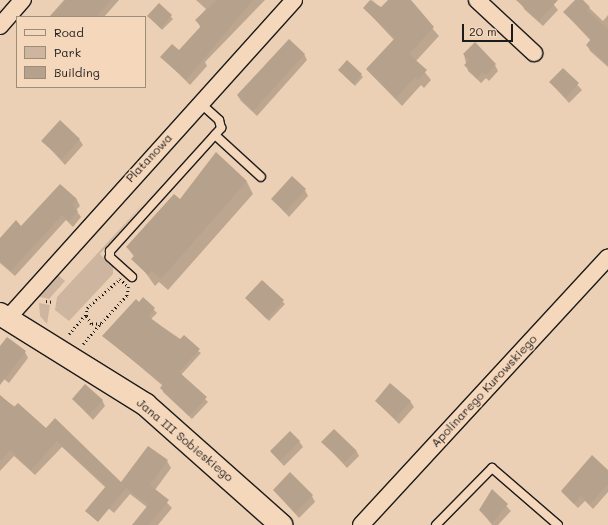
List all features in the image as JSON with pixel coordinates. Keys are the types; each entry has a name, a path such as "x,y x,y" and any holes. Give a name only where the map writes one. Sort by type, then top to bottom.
{"street":[{"path":"0,26 23,0"},
{"name":"Platanowa","path":"4,316 294,0"},
{"path":"477,0 534,53"},
{"name":"Apolinarego Kurowskiego","path":"361,525 608,257"},
{"name":"Jana III Sobieskiego","path":"4,316 104,376 158,414 281,525"}],"lane":[{"path":"132,277 110,257 112,248 215,135 221,123 200,103"},
{"path":"215,135 261,177"},
{"path":"436,525 492,468 558,525"}],"path":[{"path":"66,338 86,315 87,308 112,283 125,281 129,290 127,296 99,324 80,347"},
{"path":"86,315 91,324 99,324"}],"green space":[{"path":"146,201 100,254 113,267 113,274 69,321 55,310 57,297"},
{"path":"56,273 65,281 49,299 36,296"},
{"path":"39,303 50,305 47,324 40,316"}],"building":[{"path":"66,0 111,0 97,16 51,16"},
{"path":"217,0 253,0 186,80 160,57 172,44 179,50 201,26 195,20"},
{"path":"370,0 381,7 388,0 411,0 434,27 409,54 427,70 418,80 415,77 396,98 366,69 395,38 363,8"},
{"path":"516,0 558,0 539,21"},
{"path":"575,0 583,0 590,7 587,10 608,30 608,65 586,45 591,39 563,12"},
{"path":"159,3 172,15 161,28 147,16"},
{"path":"289,39 305,54 253,111 237,95"},
{"path":"475,42 496,64 486,75 482,72 477,78 464,65 469,60 463,54"},
{"path":"347,60 362,74 353,84 338,70"},
{"path":"563,68 579,83 566,98 549,82"},
{"path":"60,120 80,139 62,159 41,141"},
{"path":"216,152 247,181 161,279 152,271 148,275 131,259 135,255 126,247 174,194 180,199"},
{"path":"292,176 306,189 285,212 271,199"},
{"path":"60,184 77,199 72,205 78,211 69,221 62,215 11,271 0,261 0,238 16,220 21,226"},
{"path":"262,280 284,300 267,319 245,298"},
{"path":"143,297 155,308 148,316 179,340 184,335 200,349 179,372 207,397 189,416 160,388 163,384 102,336 136,299 139,302"},
{"path":"7,337 26,351 0,385 0,346"},
{"path":"390,383 411,401 395,419 375,401"},
{"path":"85,384 103,400 89,415 72,399"},
{"path":"0,395 14,407 18,403 46,428 55,418 121,482 148,446 168,460 150,485 169,500 149,525 132,525 148,505 126,488 98,522 85,511 106,486 57,441 31,470 10,450 0,461"},
{"path":"334,429 356,450 344,463 321,442"},
{"path":"290,431 300,441 280,461 270,451"},
{"path":"592,455 608,470 608,484 590,504 581,496 574,504 561,491"},
{"path":"290,472 313,495 295,513 273,490"},
{"path":"492,489 508,504 492,523 479,510"}]}
